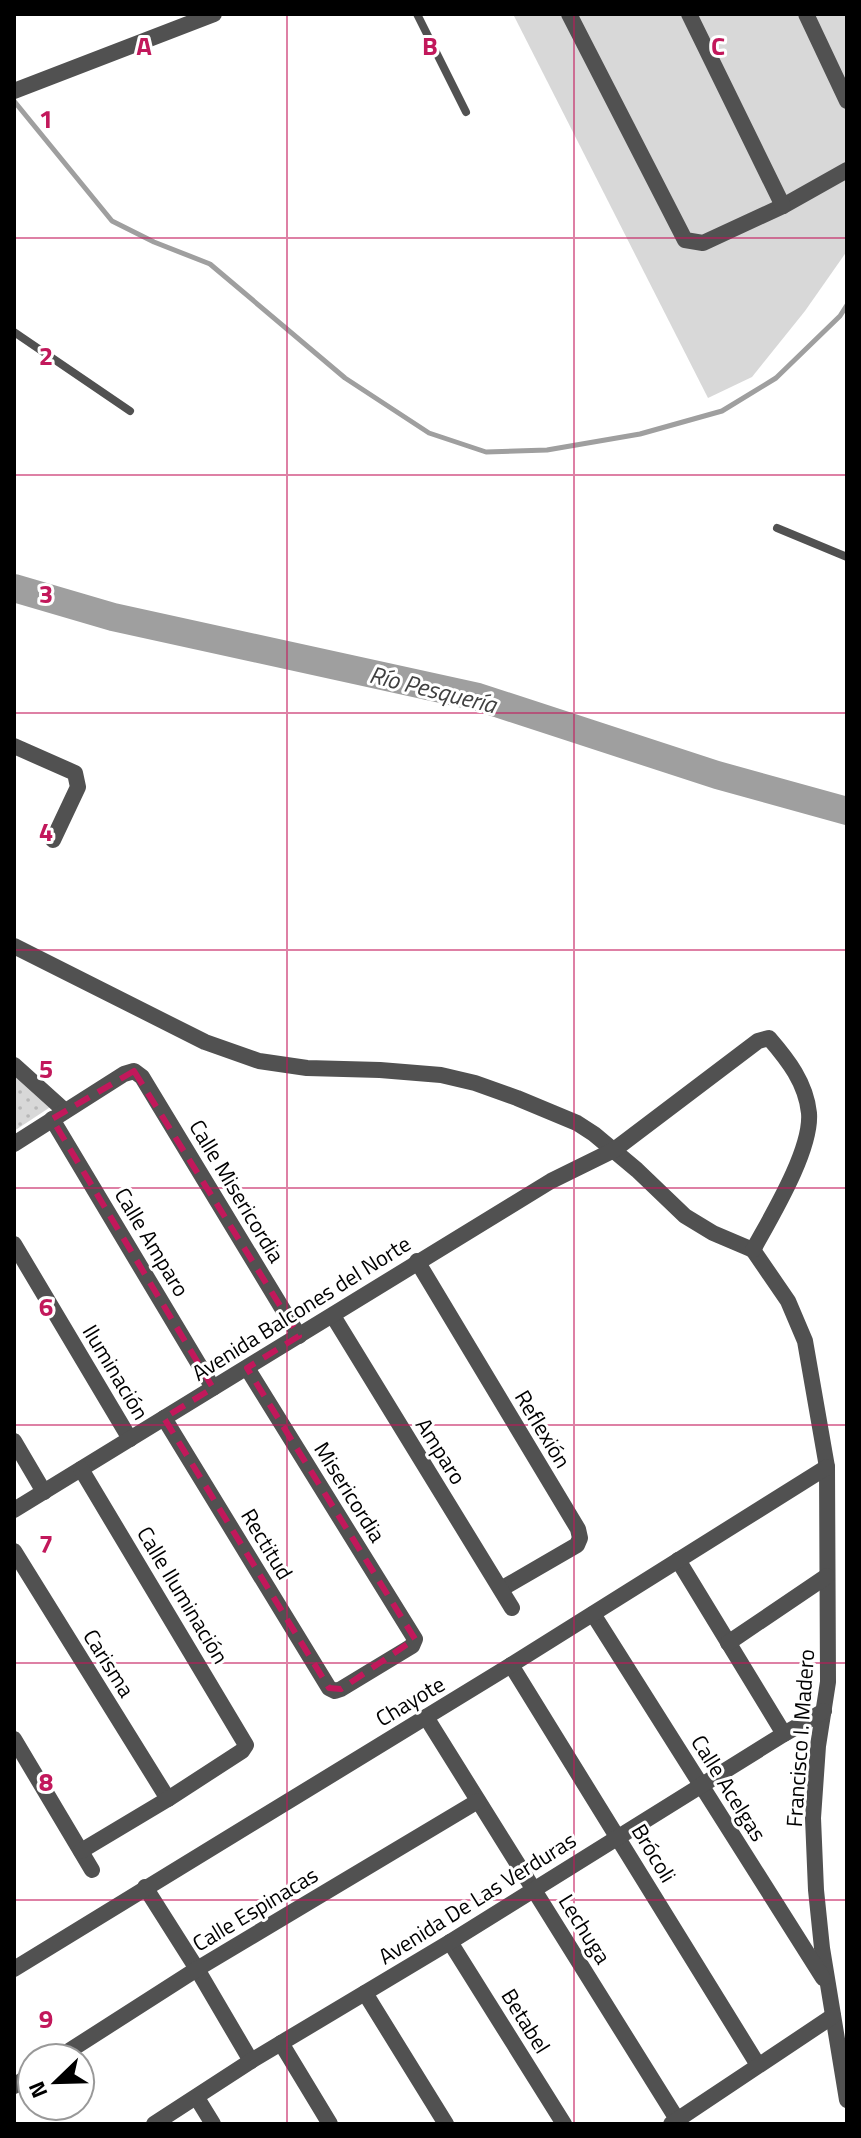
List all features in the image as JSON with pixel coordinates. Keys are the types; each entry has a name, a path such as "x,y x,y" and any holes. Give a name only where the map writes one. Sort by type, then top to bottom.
{"street":[{"path":"17,90 214,14"},
{"path":"569,14 685,240 703,243 783,206 847,170"},
{"path":"689,14 783,206"},
{"path":"806,14 847,101"},
{"path":"14,746 75,773 78,787 53,840"},
{"path":"14,946 205,1042 259,1061 307,1068 441,1075 517,1098 577,1123 614,1150 685,1216 713,1233 753,1250"},
{"name":"Avenida Balcones del Norte","path":"14,1510 333,1316 417,1261 551,1181 614,1150 758,1041 769,1038 792,1065 802,1086 809,1115 804,1145 784,1195 753,1250"},
{"name":"Calle Amparo","path":"14,1065 59,1115 213,1388"},
{"name":"Calle Misericordia","path":"59,1115 124,1074 134,1071 142,1077 299,1336"},
{"path":"14,1144 59,1115"},
{"name":"Iluminación","path":"14,1244 130,1439"},
{"name":"Francisco I. Madero","path":"753,1250 788,1301 805,1341 827,1467 829,1670 818,1746 813,1818 822,1948 847,2100"},
{"name":"Reflexión","path":"417,1261 578,1529 580,1538 577,1545 501,1589"},
{"name":"Amparo","path":"333,1316 512,1608"},
{"name":"Misericordia","path":"247,1368 415,1639 412,1646 335,1691"},
{"name":"Rectitud","path":"164,1418 329,1688 335,1691"},
{"path":"14,1441 44,1492"},
{"name":"Chayote","path":"14,1969 511,1665 827,1467"},
{"name":"Calle Iluminación","path":"81,1469 246,1745 242,1751 168,1799"},
{"name":"Carisma","path":"14,1551 168,1799"},
{"path":"678,1560 784,1734"},
{"path":"728,1643 827,1576"},
{"name":"Calle Acelgas","path":"593,1614 828,1986"},
{"name":"Brócoli","path":"511,1665 758,2065"},
{"name":"Avenida De Las Verduras","path":"154,2124 251,2061 824,1711"},
{"name":"Lechuga","path":"426,1717 676,2123"},
{"path":"14,1739 92,1870"},
{"path":"81,1851 168,1799"},
{"name":"Calle Espinacas","path":"83,2042 197,1969 478,1801"},
{"path":"145,1887 251,2061"},
{"name":"Betabel","path":"450,1942 564,2124"},
{"path":"365,1993 446,2124"},
{"path":"676,2123 833,2016"},
{"path":"281,2043 330,2124"},
{"path":"197,2098 213,2124"}],"lane":[{"path":"417,14 466,112"},
{"path":"14,332 130,411"},
{"path":"777,528 847,557"}],"highlighted area":[{"path":"134,1071 299,1336 247,1368 415,1639 341,1689 329,1688 164,1418 213,1388 52,1119"}],"shaded area":[{"path":"513,14 847,14 847,251 805,311 752,377 708,398"},
{"path":"14,1072 52,1106 14,1131"}],"waterway":[{"path":"14,101 112,221 210,264 345,378 429,433 486,452 547,450 640,434 722,411 776,378 840,316 847,305"},
{"name":"Río Pesquería","path":"14,588 113,617 478,697 717,775 847,811"}]}
